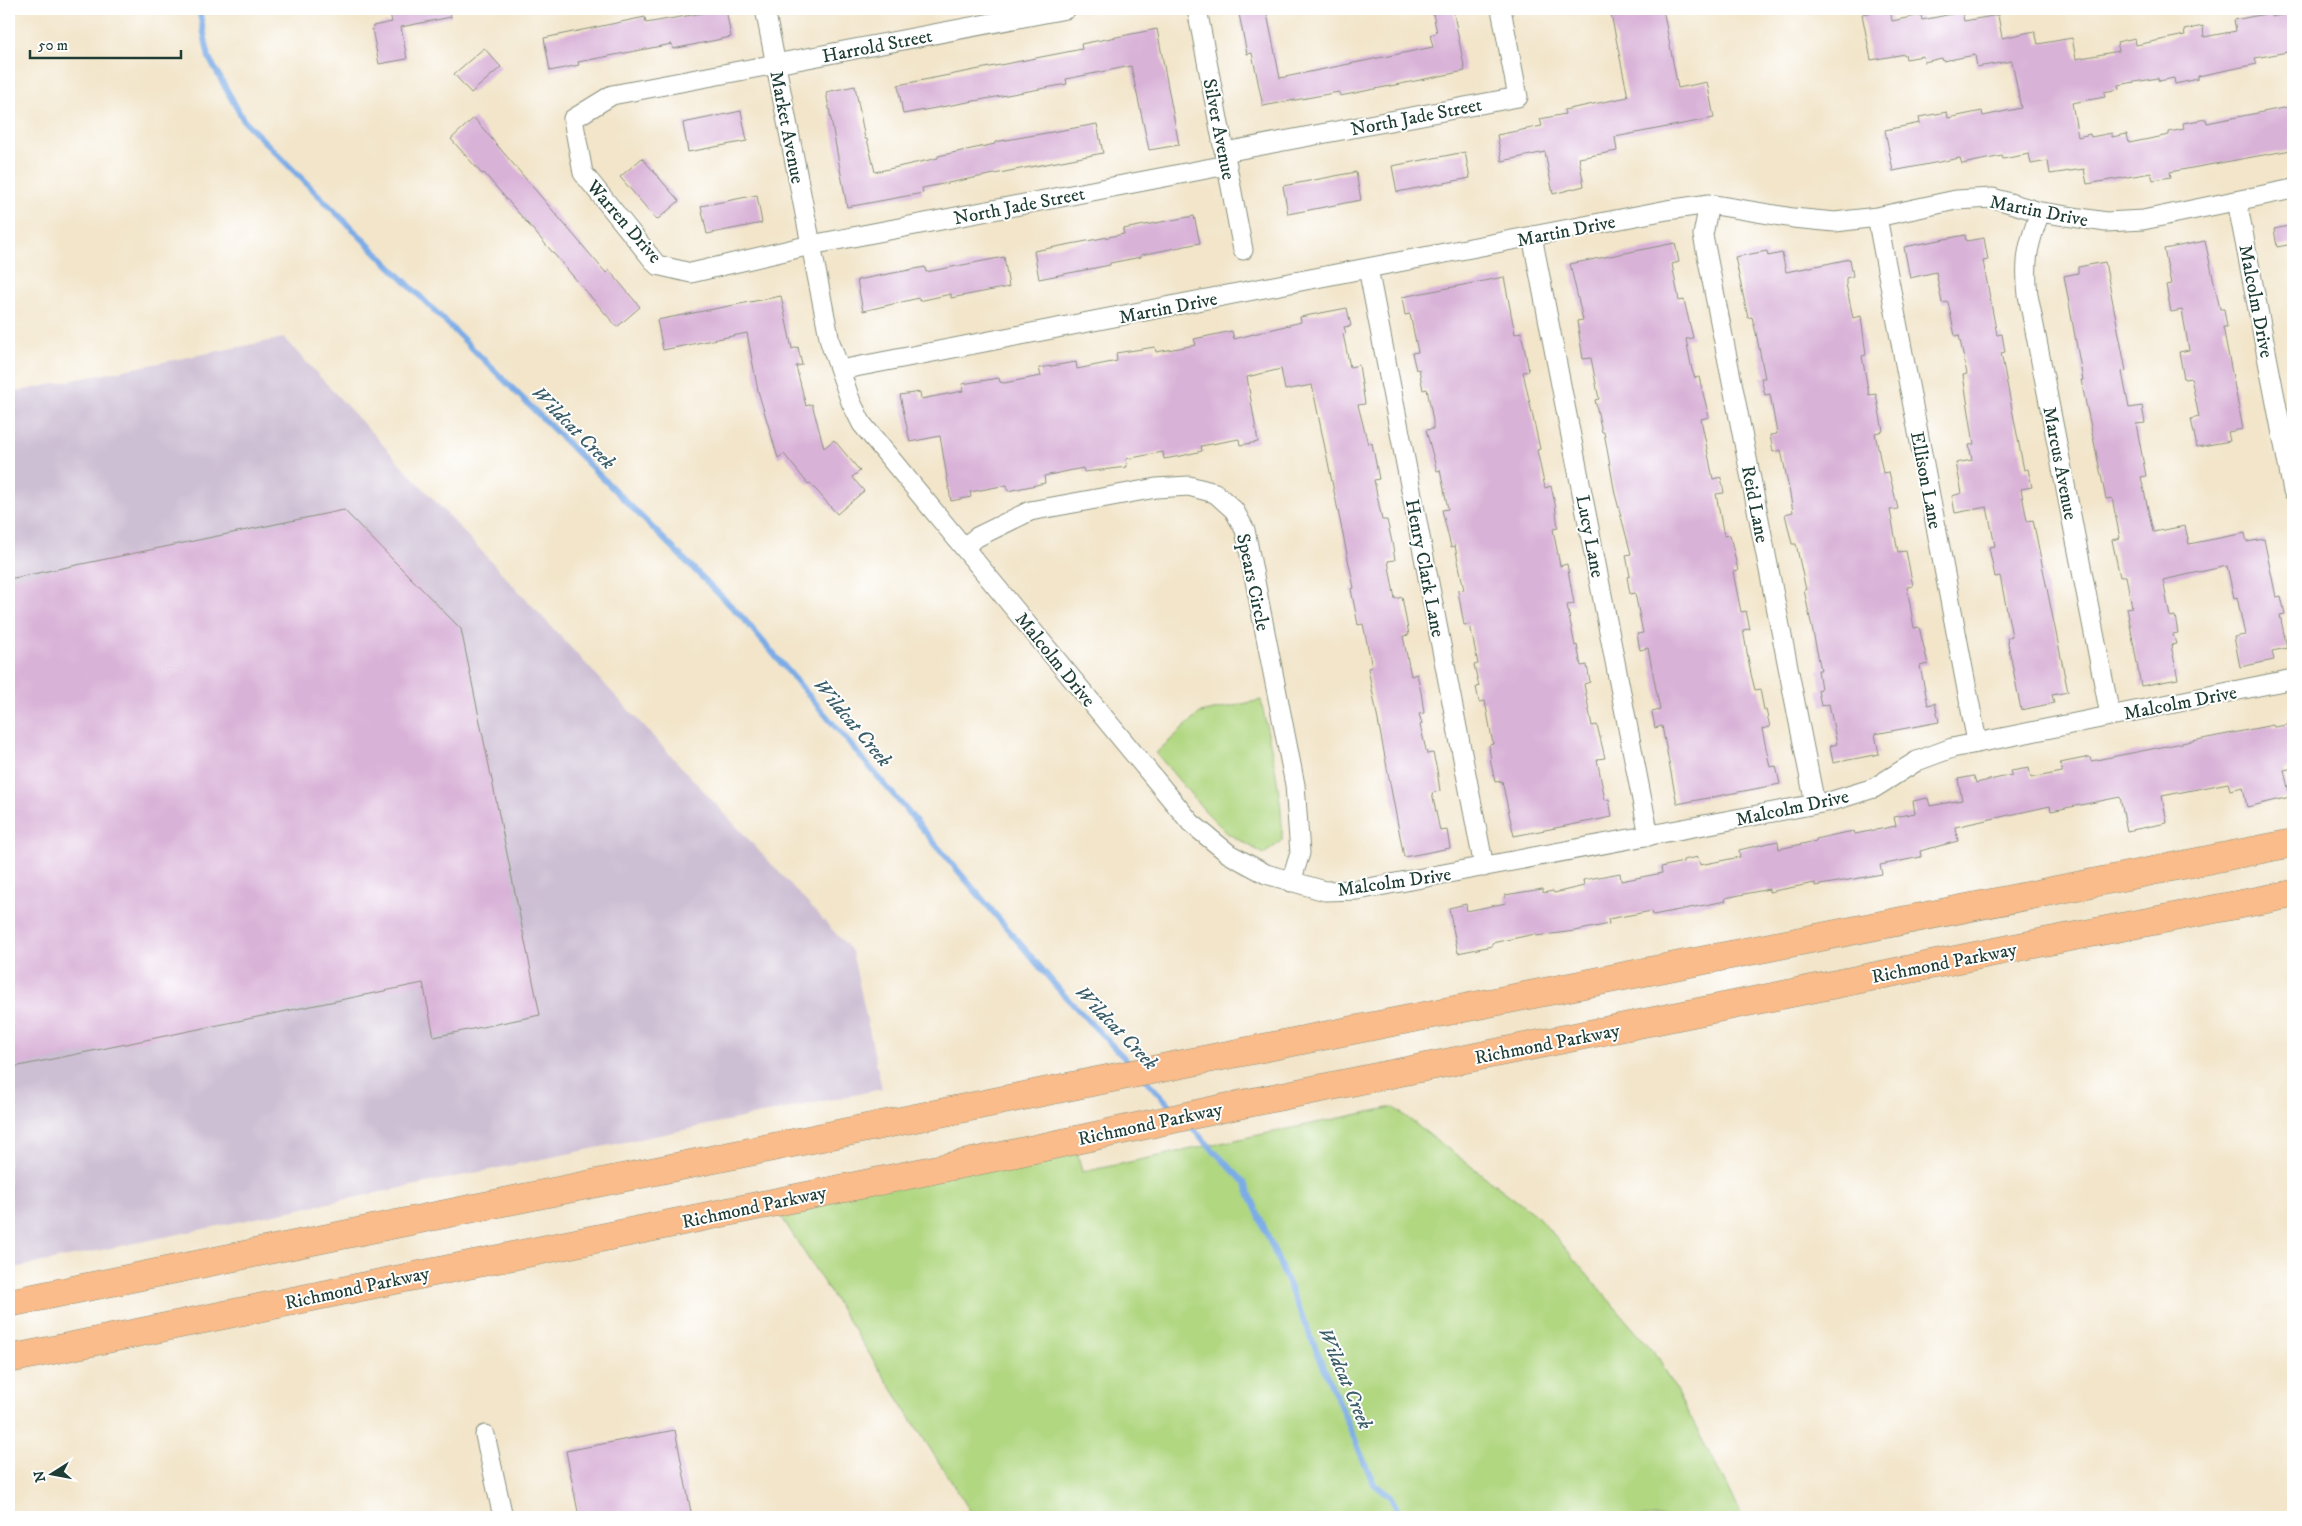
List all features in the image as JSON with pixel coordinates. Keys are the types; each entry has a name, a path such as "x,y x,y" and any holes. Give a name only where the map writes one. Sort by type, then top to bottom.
{"highway":[{"path":"9,1303 1092,1082 2293,843"},
{"name":"Richmond Parkway","path":"9,1359 1238,1105 2039,943 2293,894"}],"street":[{"name":"Market Avenue","path":"765,9 812,246"},
{"name":"Harrold Street","path":"776,65 1066,9"},
{"name":"Silver Avenue","path":"1197,9 1242,250"},
{"name":"North Jade Street","path":"812,246 1518,97 1500,9"},
{"name":"Warren Drive","path":"776,65 612,95 573,119 583,173 657,266 691,273 812,246"},
{"name":"Martin Drive","path":"840,370 1532,236 1709,204 1793,218 1836,222 1877,217 1956,200 1993,198 2040,212 2106,222 2143,220 2293,189"},
{"name":"Malcolm Drive","path":"2237,201 2290,456 2293,491"},
{"name":"Reid Lane","path":"1709,204 1703,236 1815,804"},
{"name":"Marcus Avenue","path":"2040,212 2031,237 2025,267 2028,295 2110,716"},
{"name":"Ellison Lane","path":"1877,217 1977,742"},
{"name":"Lucy Lane","path":"1532,236 1649,836"},
{"name":"Malcolm Drive","path":"812,246 830,342 851,402 862,424 1191,823 1229,854 1266,874 1291,882 1326,891 1358,890 1815,804 1874,788 1917,761 1952,748 2293,679"},
{"name":"Henry Clark Lane","path":"1368,268 1484,867"},
{"name":"Spears Circle","path":"964,547 976,537 1030,510 1156,488 1190,486 1216,493 1234,510 1245,530 1295,784 1300,853 1291,882"},
{"path":"485,1435 502,1517"}],"shaded area":[{"path":"284,338 852,951 882,1089 9,1269 9,393"}],"green space":[{"path":"1261,700 1275,770 1282,823 1282,841 1264,854 1227,833 1205,811 1156,753 1200,713"},
{"path":"1393,1107 1538,1217 1660,1360 1743,1517 974,1517 772,1202 1074,1139 1082,1172"}],"building":[{"path":"389,9 450,9 451,17 401,27 407,59 379,64 372,29 373,26 392,22"},
{"path":"726,9 731,37 673,49 672,44 578,62 579,65 550,71 544,38 645,17 646,23"},
{"path":"1238,9 1266,9 1280,78 1433,47 1430,35 1437,33 1432,9 1453,9 1465,71 1340,96 1339,92 1263,106 1252,53 1247,54"},
{"path":"1610,9 1663,9 1678,88 1707,82 1714,118 1615,137 1617,151 1579,158 1584,186 1553,194 1545,152 1502,161 1497,135 1542,126 1540,119 1565,114 1564,110 1628,97"},
{"path":"1890,9 1892,21 1921,15 1922,20 1962,12 1964,21 1998,15 2002,38 2035,31 2038,44 2072,38 2076,59 2119,51 2117,42 2135,38 2136,45 2185,35 2184,30 2203,26 2204,37 2236,31 2234,20 2271,13 2271,17 2293,13 2293,51 2255,58 2257,64 2198,76 2198,79 2175,84 2174,78 2159,81 2158,78 2118,85 2119,89 2104,92 2105,97 2072,103 2078,137 2090,134 2091,137 2112,133 2112,137 2127,134 2129,143 2169,135 2169,132 2184,129 2183,123 2206,119 2207,123 2293,106 2293,140 2290,141 2291,150 2170,172 2171,177 2153,180 2151,173 2087,184 2084,169 2050,174 2048,161 2031,164 2029,154 2003,159 2002,156 1962,164 1960,158 1893,171 1885,130 1920,123 1919,117 1947,112 1948,118 1982,111 1983,116 2021,108 2012,61 1977,67 1975,55 1943,61 1942,58 1924,62 1923,56 1906,59 1905,54 1871,60 1862,14"},
{"path":"1157,29 1179,145 1149,150 1131,66 1066,79 1067,84 903,114 898,85 1082,49 1081,44"},
{"path":"484,48 501,67 471,93 454,74"},
{"path":"855,86 865,139 867,139 875,172 995,144 995,142 1097,124 1103,153 922,188 923,193 847,207 826,92"},
{"path":"741,111 747,141 688,152 683,123"},
{"path":"474,118 606,273 609,270 640,307 617,327 484,173 482,174 451,139"},
{"path":"1465,152 1470,178 1397,192 1392,166"},
{"path":"642,158 679,201 657,220 620,177"},
{"path":"1356,172 1361,200 1288,214 1283,186"},
{"path":"757,195 762,223 707,234 701,206"},
{"path":"1194,216 1200,243 1141,255 1141,257 1110,263 1110,265 1039,279 1034,251 1124,234 1123,229"},
{"path":"2293,225 2293,244 2277,247 2274,229"},
{"path":"1965,235 1966,241 1984,238 1988,260 1983,261 1997,335 2002,334 2005,352 2001,353 2024,470 2028,469 2032,487 2021,489 2027,521 2033,520 2068,692 2052,695 2054,703 2021,710 2007,638 2012,636 2000,576 1995,577 1989,547 1995,546 1987,507 1955,513 1952,496 1962,493 1956,463 1972,460 1969,445 1974,444 1963,375 1967,374 1959,335 1955,336 1948,302 1942,303 1936,272 1910,278 1904,247"},
{"path":"2205,241 2220,309 2224,309 2227,327 2223,327 2243,429 2228,432 2230,441 2197,447 2191,419 2199,417 2191,378 2184,379 2179,352 2189,350 2182,310 2171,312 2166,285 2171,284 2164,249"},
{"path":"1675,243 1679,262 1672,264 1679,301 1684,300 1693,338 1686,339 1692,370 1695,378 1699,377 1709,417 1701,419 1713,479 1721,477 1724,493 1716,494 1724,536 1730,535 1738,571 1733,572 1741,612 1746,611 1750,629 1743,630 1751,674 1755,690 1760,689 1770,727 1762,729 1770,767 1776,766 1780,784 1677,804 1662,726 1655,728 1652,712 1660,710 1648,648 1640,650 1637,634 1643,633 1635,593 1630,594 1627,577 1630,576 1626,555 1631,554 1615,494 1604,432 1602,432 1595,400 1599,399 1591,358 1583,359 1577,321 1583,320 1570,264"},
{"path":"1767,251 1768,256 1782,253 1786,272 1850,259 1853,276 1846,278 1846,284 1853,318 1861,316 1866,355 1862,356 1869,395 1876,394 1883,431 1875,433 1883,473 1889,472 1898,509 1890,510 1898,552 1906,551 1913,586 1907,587 1914,628 1919,627 1928,664 1920,666 1928,705 1935,703 1939,722 1875,734 1879,754 1833,763 1830,746 1837,744 1829,704 1821,706 1818,690 1821,689 1818,670 1821,670 1804,590 1806,590 1796,544 1792,544 1785,514 1793,512 1790,494 1781,450 1773,452 1770,435 1777,434 1770,394 1765,395 1761,378 1765,378 1756,333 1752,317 1748,318 1735,257"},
{"path":"1004,257 1009,287 951,298 951,294 919,301 919,298 863,311 857,280 925,267 926,272"},
{"path":"2105,262 2126,371 2122,372 2129,408 2142,406 2145,423 2136,424 2146,476 2141,477 2153,532 2185,526 2189,544 2245,533 2247,542 2264,539 2276,597 2281,596 2285,614 2280,615 2287,648 2272,651 2274,660 2240,667 2234,637 2245,635 2237,597 2234,598 2227,566 2163,580 2170,617 2175,616 2178,633 2173,634 2176,644 2171,645 2178,679 2141,686 2127,608 2132,607 2126,576 2120,577 2112,540 2120,538 2112,498 2106,499 2081,380 2083,380 2064,276 2078,273 2078,267"},
{"path":"1504,277 1515,334 1521,332 1529,371 1523,372 1540,449 1537,450 1545,488 1551,486 1555,504 1558,528 1553,529 1560,566 1567,564 1574,604 1567,605 1581,666 1587,665 1590,682 1584,684 1592,726 1597,725 1605,758 1597,759 1605,800 1609,799 1612,817 1514,836 1502,781 1495,782 1491,763 1489,745 1493,744 1485,701 1479,702 1476,687 1479,686 1474,665 1478,664 1470,624 1464,625 1458,591 1464,590 1455,546 1451,547 1442,510 1448,509 1440,470 1437,471 1426,430 1433,429 1427,389 1423,390 1419,369 1416,370 1412,353 1418,352 1410,314 1405,315 1402,297"},
{"path":"781,296 792,349 798,347 802,365 796,366 806,406 812,404 824,448 834,440 860,471 852,477 864,491 837,514 810,483 808,484 784,454 778,458 758,391 747,333 663,350 657,320"},
{"path":"1347,308 1351,326 1344,327 1346,333 1343,334 1350,367 1359,365 1365,404 1358,405 1368,444 1372,443 1379,479 1374,480 1382,520 1387,520 1392,542 1395,560 1388,561 1395,599 1402,597 1409,635 1403,636 1411,676 1417,674 1421,692 1424,713 1419,714 1422,724 1420,725 1427,754 1433,753 1437,770 1440,791 1432,793 1440,831 1447,830 1450,848 1404,857 1368,668 1372,667 1363,624 1358,625 1351,589 1354,588 1312,385 1285,390 1281,369 1247,377 1258,442 1240,445 1239,439 1201,446 1202,451 1181,456 1164,459 1163,452 1126,459 1127,467 1084,472 1083,468 1044,476 1045,483 1008,491 1007,485 970,492 971,497 951,501 940,436 910,442 900,395 920,392 921,399 963,391 962,384 999,378 1000,382 1004,383 1041,376 1039,368 1076,362 1077,369 1117,361 1116,353 1155,347 1156,352 1196,345 1194,339 1232,331 1234,339 1301,322 1300,317"},
{"path":"344,510 461,629 540,1015 434,1037 423,983 9,1068 9,579"},
{"path":"2293,724 2293,768 2284,770 2290,797 2247,807 2243,787 2230,790 2228,783 2162,796 2167,823 2127,831 2120,797 2051,811 2050,806 1955,827 1958,841 1920,851 1921,857 1880,865 1882,874 1815,886 1815,883 1769,892 1769,889 1725,898 1726,901 1653,915 1652,911 1608,919 1609,924 1575,931 1536,936 1535,934 1492,943 1492,946 1458,953 1449,908 1466,904 1467,911 1506,903 1505,895 1542,889 1543,893 1553,891 1554,893 1584,886 1583,880 1620,873 1621,881 1662,873 1661,867 1683,862 1683,860 1698,857 1700,865 1740,857 1739,850 1778,841 1779,849 1838,834 1854,831 1855,834 1896,826 1894,817 1915,813 1913,801 1928,798 1930,806 1962,800 1958,779 1974,776 1976,783 2012,775 2011,771 2029,768 2031,778 2062,772 2060,763 2090,757 2091,761 2273,725 2274,727"},
{"path":"675,1430 692,1517 579,1517 566,1451"}],"waterway":[{"name":"Wildcat Creek","path":"199,9 209,58 244,121 743,618 1062,993 1133,1067"},
{"name":"Wildcat Creek","path":"1145,1079 1176,1112"},
{"name":"Wildcat Creek","path":"1188,1124 1245,1183 1374,1484 1390,1496 1401,1517"}]}
